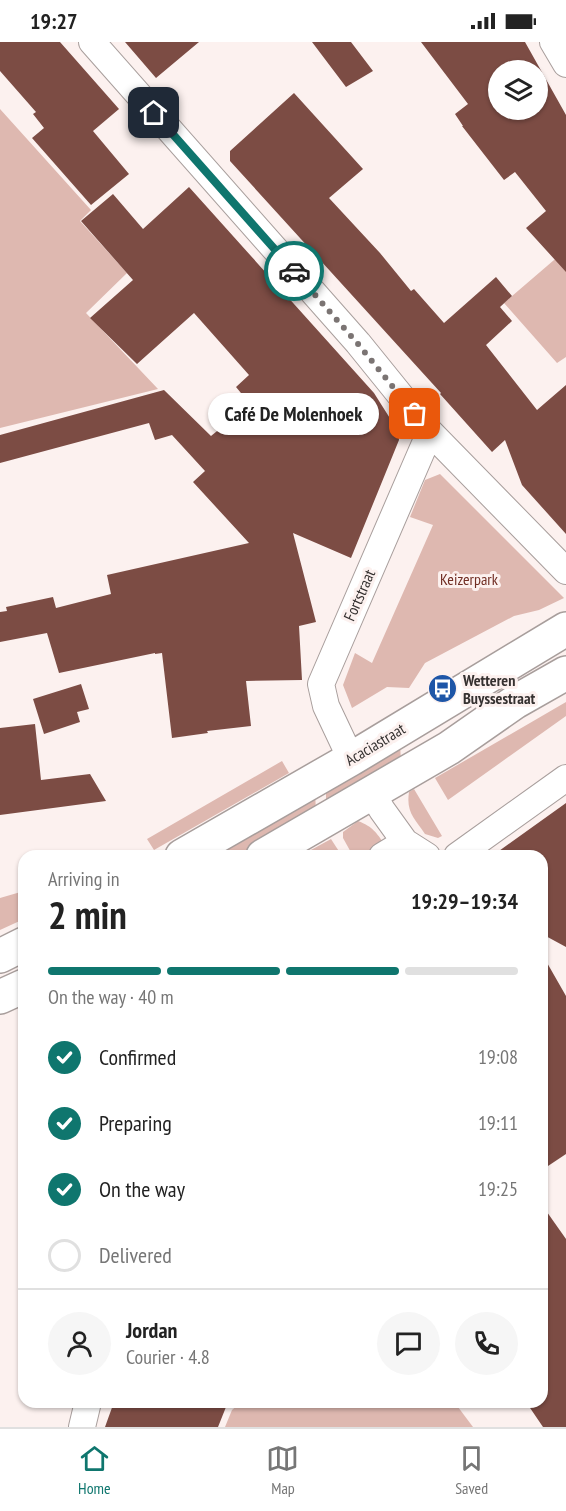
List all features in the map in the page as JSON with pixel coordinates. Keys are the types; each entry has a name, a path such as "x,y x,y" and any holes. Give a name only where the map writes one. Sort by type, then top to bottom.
{"main road":[{"name":"Acaciastraat","path":"192,850 351,759 566,629"},
{"path":"273,850 449,748 515,702 566,673"},
{"path":"0,956 18,947"},
{"path":"0,997 18,989"}],"street":[{"path":"92,42 358,344 429,432 566,571"},
{"path":"553,42 566,64"},
{"name":"Fortstraat","path":"351,759 326,706 321,684 429,432"},
{"path":"465,850 566,778"},
{"path":"372,793 405,842 418,850"},
{"path":"392,850 405,842"},
{"path":"82,1427 87,1408"}],"green space":[{"path":"0,109 91,210 80,221 127,273 86,313 158,389 0,428"},
{"path":"561,254 566,261 566,357 557,363 504,303"},
{"name":"Keizerpark","path":"440,474 564,598 539,610 514,616 425,663 409,688 387,687 352,708 343,685 355,653 372,663 433,525 410,517 425,480"},
{"path":"566,702 566,716 448,800 435,778"},
{"path":"400,741 401,764 326,807 326,784"},
{"path":"282,761 289,773 154,850 147,839"},
{"path":"414,789 442,836 438,838 425,834 414,819 408,799 409,792"},
{"path":"315,790 316,813 251,850 210,850"},
{"path":"358,821 374,830 385,845 376,850 350,850 343,838 343,832"},
{"path":"331,839 338,850 311,850"},
{"path":"18,893 18,922 0,930 0,898"},
{"path":"234,1408 459,1408 473,1427 225,1427"}],"building":[{"path":"0,42 60,42 119,109 93,131 129,174 91,205 32,138 44,128 33,114 36,112 0,71"},
{"path":"125,42 199,42 156,78"},
{"path":"312,42 351,42 373,71 346,87"},
{"path":"421,42 525,42 535,60 488,60 488,120 548,120 548,83 566,115 566,272 526,228 546,211 515,172 504,180 455,114 468,104"},
{"path":"294,93 363,169 329,198 380,253 411,291 414,289 444,323 496,277 512,296 500,307 512,321 486,345 537,410 566,385 566,534 522,485 505,440 492,452 230,161 230,151"},
{"path":"189,187 374,393 398,431 399,440 351,558 293,533 316,622 299,626 302,680 246,681 251,726 172,738 162,653 59,673 47,633 0,642 0,612 7,611 6,607 53,597 56,608 111,594 107,575 249,543 193,482 205,471 172,435 155,440 149,423 0,463 0,435 164,390 211,436 250,404 236,387 249,375 194,313 137,364 90,318 133,280 81,221 113,194 143,229"},
{"path":"81,684 89,709 77,712 80,722 44,734 33,699"},
{"path":"35,724 41,780 90,774 106,801 0,815 0,728"},
{"path":"566,803 566,947 548,937 548,850 500,850"},
{"path":"548,964 566,996 566,1154 548,1166"},
{"path":"548,1214 566,1239 566,1427 543,1427 530,1408 548,1408"},
{"path":"112,1408 226,1408 218,1427 105,1427"}],"way so far":[{"path":"294,271 415,414"}],"place":[{"name":"Café De Molenhoek","path":"415,414"},
{"name":"Wetteren Buyssestraat","path":"442,689"}],"route":[{"path":"154,113 294,271"}]}
